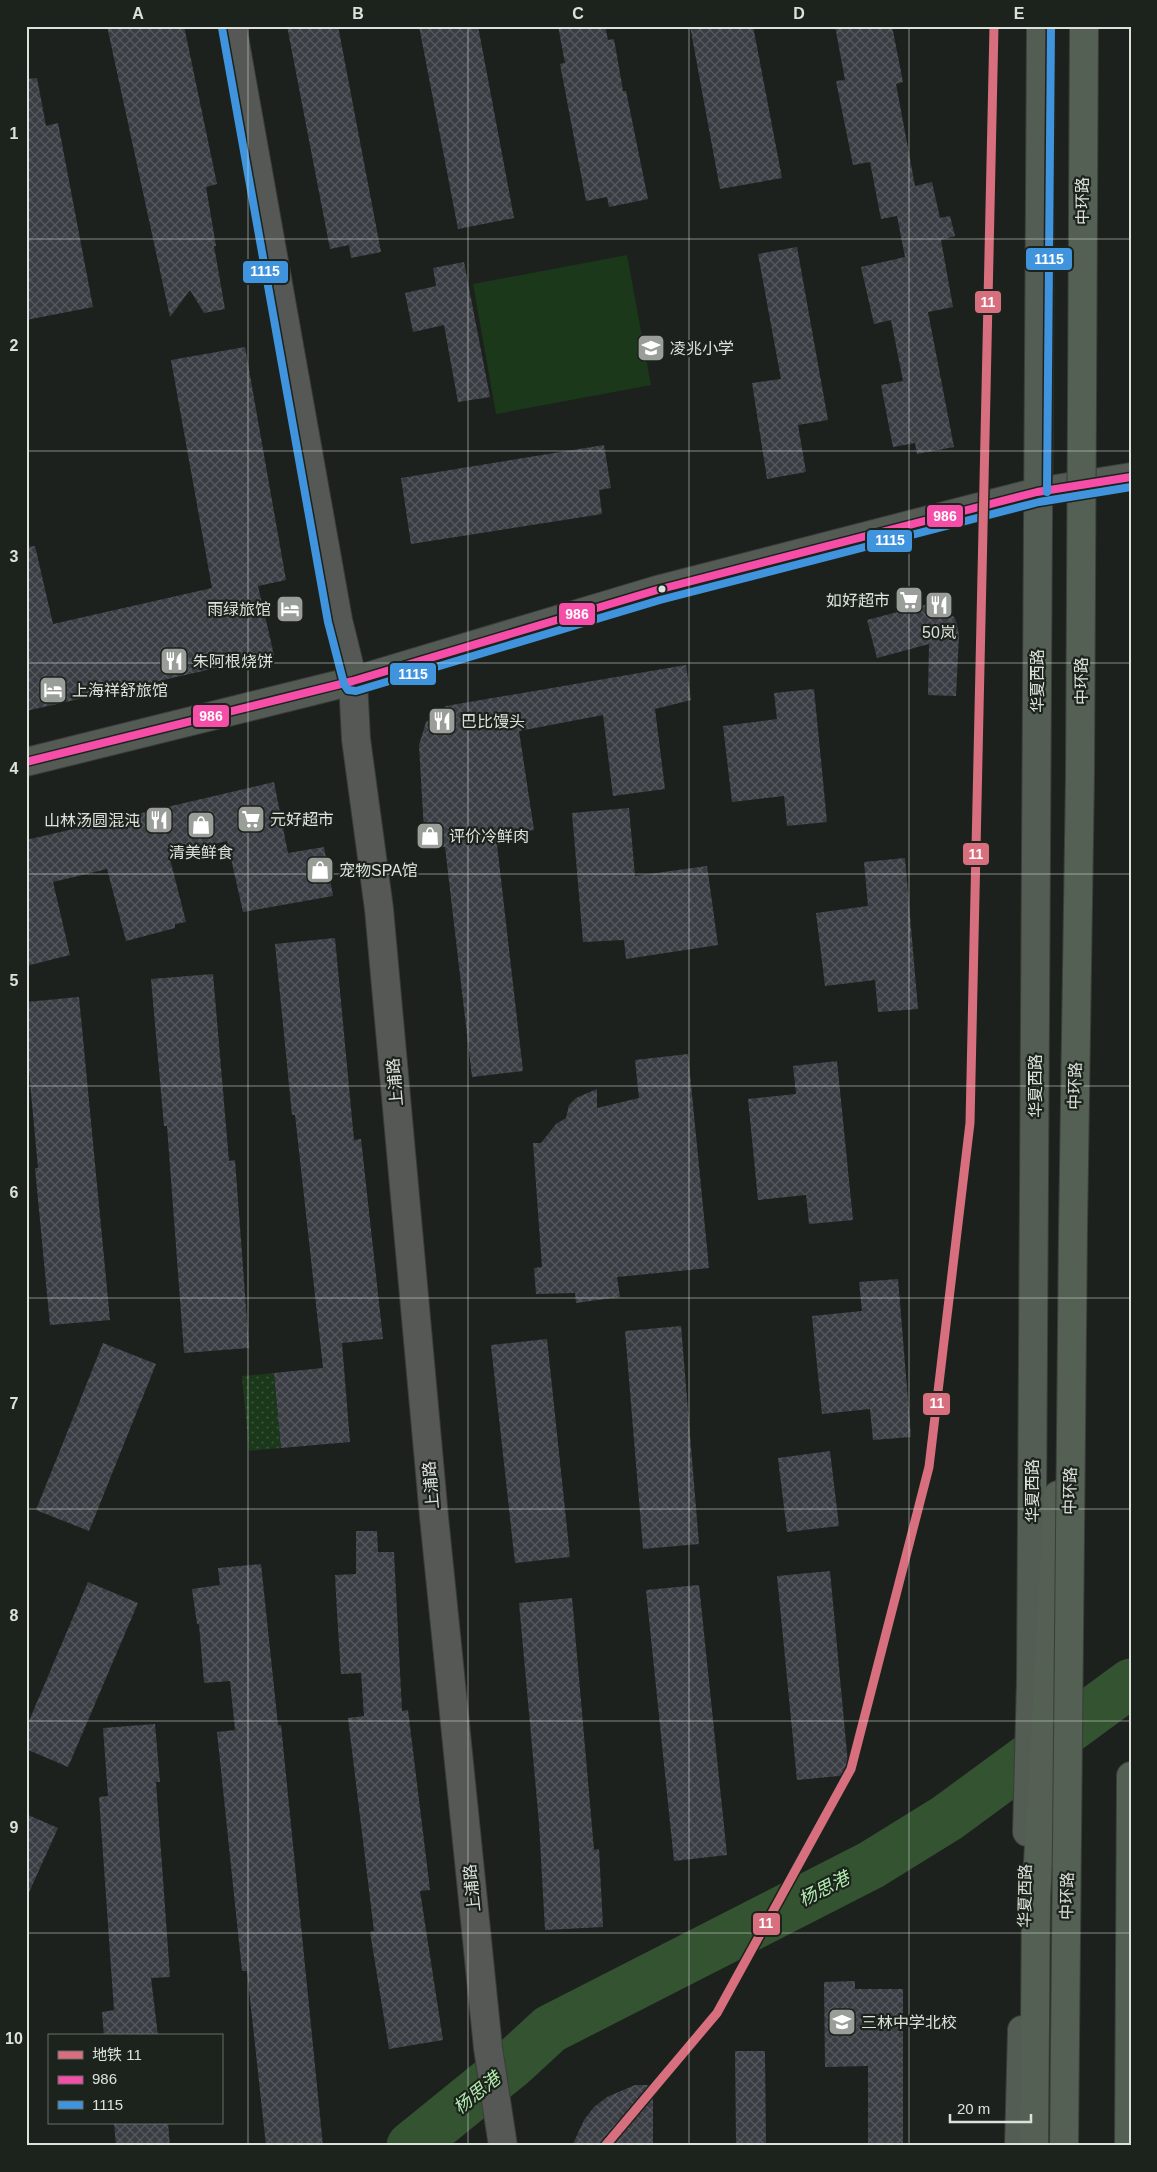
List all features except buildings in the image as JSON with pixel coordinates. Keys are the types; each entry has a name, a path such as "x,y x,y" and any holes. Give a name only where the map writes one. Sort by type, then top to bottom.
{"highway":[{"name":"中环路","path":"1064,2146 1073,1229 1080,775 1084,26"},
{"path":"1034,2146 1036,1899 1073,1229"},
{"path":"1129,2146 1131,1776"}],"main road":[{"name":"华夏西路","path":"1019,2146 1032,1681 1041,26"}],"street":[{"name":"上浦路","path":"232,26 338,620 353,681 356,739 379,909 434,1517 488,2048 502,2146"},
{"path":"26,762 353,681 657,590 1037,492 1131,477"}],"green space":[{"path":"627,255 651,385 496,414 473,284"},
{"path":"274,1373 281,1448 249,1451 242,1376"}],"waterway":[{"name":"杨思港","path":"411,2146 512,2064 550,2029 871,1865 947,1818 1131,1683"}],"metro line":[{"name":"11","path":"605,2146 717,2013 851,1769 929,1467 970,1123 994,26"}],"transit line":[{"name":"1115","path":"1047,492 1051,26"},
{"name":"1115","path":"222,28 328,622 344,684 348,690 356,691 660,600 1039,502 1131,487"},
{"name":"986","path":"26,762 353,681 657,590 1037,492 1131,477"}],"place":[{"name":"凌兆小学","path":"651,348"},
{"name":"如好超市","path":"909,600"},
{"name":"50岚","path":"939,605"},
{"name":"雨绿旅馆","path":"290,609"},
{"name":"朱阿根烧饼","path":"174,661"},
{"name":"上海祥舒旅馆","path":"53,690"},
{"name":"巴比馒头","path":"442,721"},
{"name":"元好超市","path":"251,819"},
{"name":"山林汤圆混沌","path":"159,820"},
{"name":"清美鲜食","path":"201,825"},
{"name":"评价冷鲜肉","path":"430,836"},
{"name":"宠物SPA馆","path":"320,870"},
{"name":"三林中学北校","path":"842,2022"}]}
